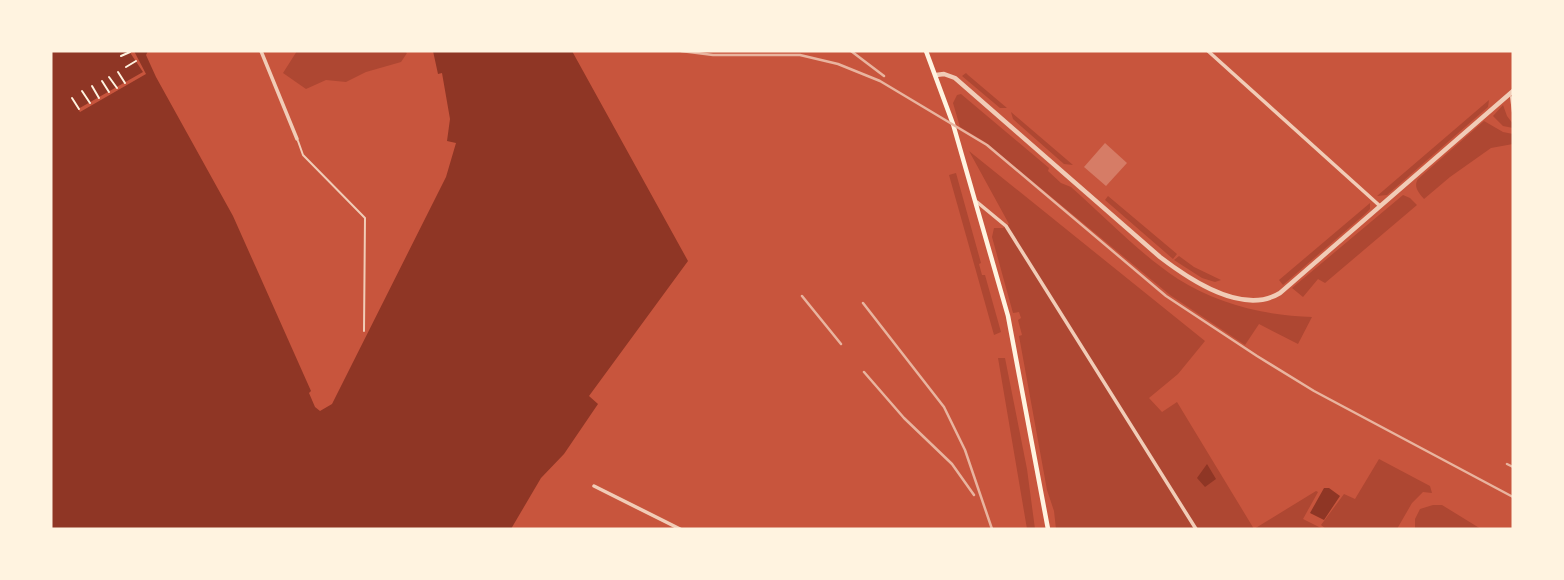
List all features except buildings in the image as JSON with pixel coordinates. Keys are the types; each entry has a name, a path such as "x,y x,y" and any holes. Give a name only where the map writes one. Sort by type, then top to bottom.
{"main road":[{"path":"926,51 946,102 1013,338 1048,529"}],"street":[{"path":"261,51 297,139"},
{"path":"1208,51 1380,206"},
{"path":"936,75 944,74 956,78 1175,269 1215,291 1243,300 1262,300 1280,293 1512,91"},
{"path":"976,202 1006,226 1196,529"},
{"path":"594,486 680,529"}],"lane":[{"path":"1512,91 1510,101 1513,113"},
{"path":"297,139 303,155 365,218 364,331"}],"path":[{"path":"121,57 130,52"},
{"path":"126,67 136,61"},
{"path":"118,72 125,83"},
{"path":"109,77 117,88"},
{"path":"102,81 109,92"},
{"path":"92,86 99,98"},
{"path":"82,91 89,103"},
{"path":"72,98 79,109"}],"shaded area":[{"path":"51,51 148,51 146,55 156,77 233,216 311,391 309,393 315,407 320,411 332,404 446,177 456,143 447,141 450,119 442,73 438,74 433,51 572,51 688,261 589,396 598,404 564,454 541,478 511,529 51,529"},
{"path":"297,51 407,53 401,62 366,72 346,82 326,80 306,89 283,73"},
{"path":"966,73 1007,108 1000,108 962,76"},
{"path":"961,94 1049,168 1048,171 1061,183 1071,187 1137,247 1178,279 1209,295 1243,307 1312,317 1298,344 1259,324 1245,345 1170,295 985,142 960,127 953,103 957,95"},
{"path":"1489,100 1488,107 1387,195 1377,196"},
{"path":"1503,105 1513,128 1503,126 1493,116"},
{"path":"1011,112 1073,165 1064,164 1013,119"},
{"path":"1484,121 1503,132 1513,134 1513,144 1491,148 1424,199 1416,187 1418,179"},
{"path":"969,151 1205,341 1178,374 1149,398 1162,412 1177,402 1254,529 1056,529 1019,336 1022,335 1018,320 1021,318 1019,312 1013,313 992,237 994,228 1003,228 1009,224"},
{"path":"956,173 982,275 985,275 1001,332 994,335 949,175"},
{"path":"1403,195 1417,205 1325,283 1318,279 1303,297 1292,288"},
{"path":"1108,196 1177,254 1173,259 1105,200"},
{"path":"1370,203 1370,209 1365,214 1283,285 1279,280"},
{"path":"1179,256 1194,267 1221,280 1215,282 1202,278 1174,260"},
{"path":"998,358 1005,358 1027,469 1035,529 1027,529"},
{"path":"1379,459 1430,486 1432,493 1423,492 1412,503 1397,529 1326,529 1321,525 1344,494 1355,499"},
{"path":"1207,464 1216,479 1205,487 1197,478"},
{"path":"1324,488 1329,488 1340,496 1324,520 1310,513"},
{"path":"1318,492 1303,519 1323,529 1254,529"},
{"path":"1442,505 1481,529 1415,529 1415,519 1420,509"}],"pier":[{"path":"129,51 134,51 146,74 80,112 78,109 143,72"}],"railway":[{"path":"681,51 713,55 800,55 838,64 880,81 987,145 1166,296 1257,356 1314,391 1513,497"},
{"path":"851,51 884,76"},
{"path":"802,296 841,344"},
{"path":"863,303 944,407 965,450 992,529"},
{"path":"864,372 904,418 952,464 974,495"},
{"path":"1507,464 1513,467"}]}
